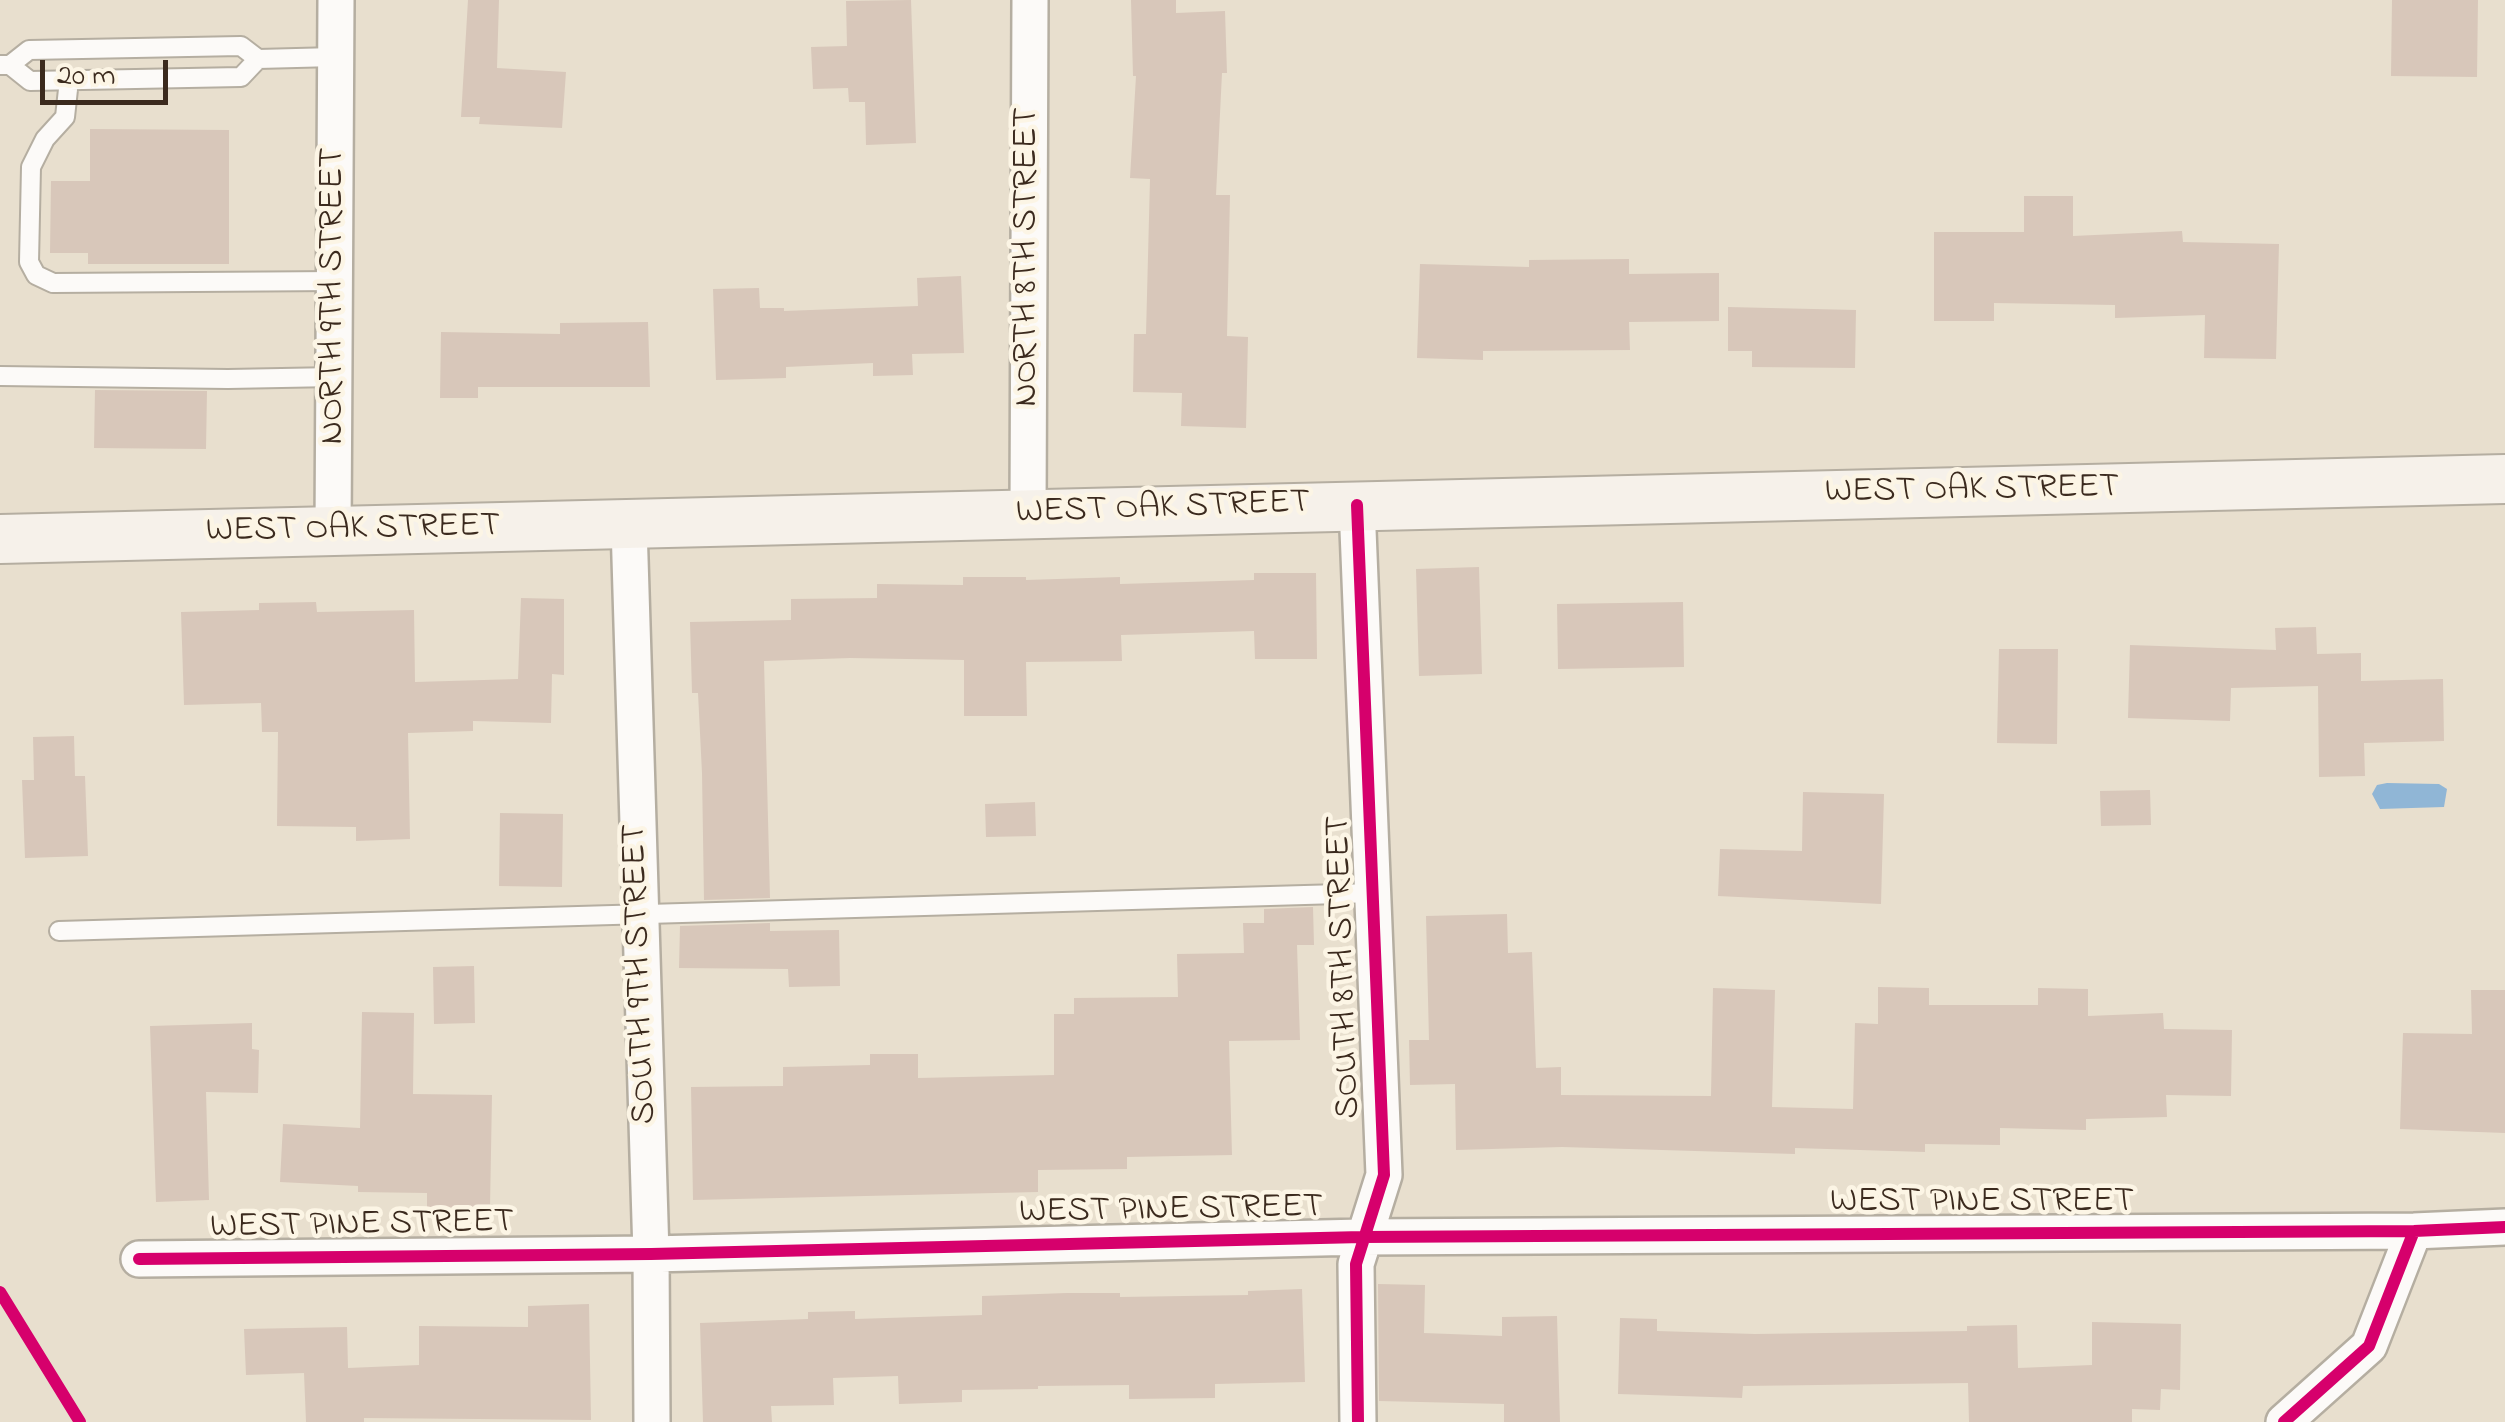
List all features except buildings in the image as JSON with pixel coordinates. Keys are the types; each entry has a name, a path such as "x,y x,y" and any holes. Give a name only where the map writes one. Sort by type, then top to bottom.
{"main road":[{"name":"WEST OAK STREET","path":"0,539 2505,479"}],"street":[{"name":"NORTH 9TH STREET","path":"333,532 336,0"},
{"name":"NORTH 8TH STREET","path":"1028,514 1030,0"},
{"name":"SOUTH 8TH STREET","path":"1357,504 1384,1175 1356,1264 1358,1422"},
{"name":"SOUTH 9TH STREET","path":"629,525 651,1254 652,1422"},
{"name":"WEST PINE STREET","path":"139,1259 651,1254 1362,1237 2414,1232 2505,1227"},
{"path":"2284,1422 2368,1346 2414,1232"}],"lane":[{"path":"258,59 241,77 30,81 5,65 29,50 241,46 258,59 335,57"},
{"path":"69,80 65,116 45,140 31,166 29,262 36,275 53,284 336,281"},
{"path":"0,376 335,377"},
{"path":"60,931 1374,893"}],"water":[{"path":"2439,784 2447,789 2444,807 2380,809 2372,794 2377,785"}],"cycle path":[{"path":"1357,505 1384,1175 1356,1264 1358,1422"},
{"path":"139,1259 651,1254 1362,1237 2414,1231 2505,1227"},
{"path":"2284,1422 2369,1346 2414,1231"},
{"path":"0,1292 80,1422"}]}
